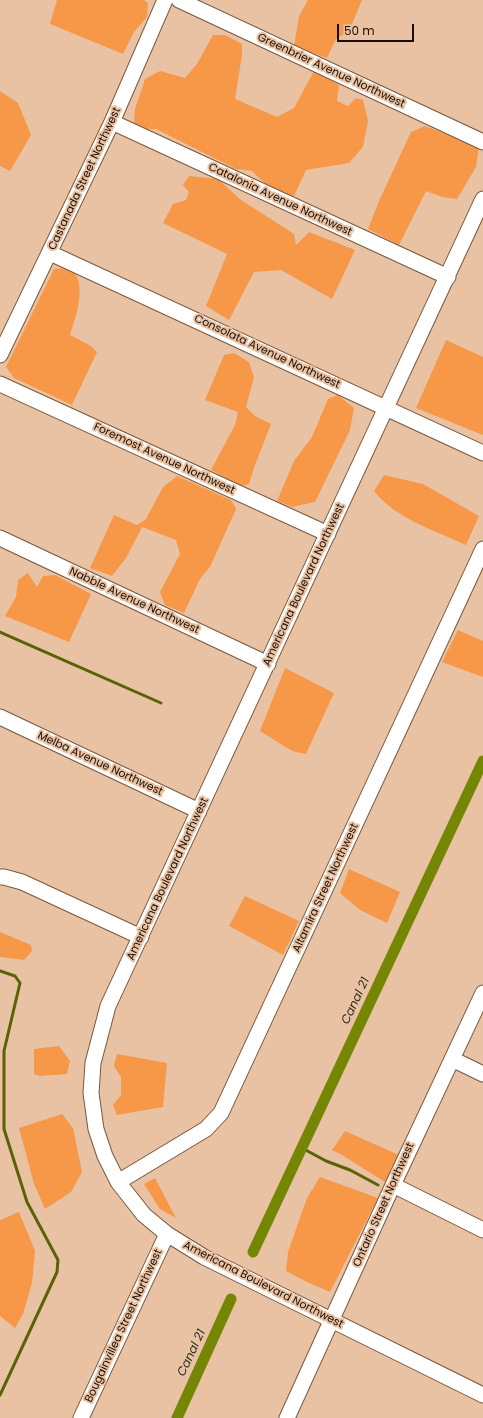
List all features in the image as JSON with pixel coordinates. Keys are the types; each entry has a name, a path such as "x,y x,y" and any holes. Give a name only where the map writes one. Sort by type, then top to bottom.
{"street":[{"name":"Castanada Street Northwest","path":"0,355 112,122 164,0"},
{"name":"Greenbrier Avenue Northwest","path":"179,0 483,142"},
{"name":"Catalonia Avenue Northwest","path":"112,122 448,277"},
{"name":"Americana Boulevard Northwest","path":"483,199 108,1006 93,1063 91,1093 96,1129 105,1156 118,1182 144,1215 167,1234 204,1257 483,1395"},
{"name":"Consolata Avenue Northwest","path":"50,252 483,453"},
{"name":"Foremost Avenue Northwest","path":"0,384 328,534"},
{"name":"Nabble Avenue Northwest","path":"0,538 268,664"},
{"name":"Altamira Street Northwest","path":"118,1182 206,1129 222,1113 483,549"},
{"name":"Melba Avenue Northwest","path":"0,717 199,811"},
{"path":"0,877 22,882 141,937"},
{"name":"Ontario Street Northwest","path":"287,1418 393,1185 483,993"},
{"path":"452,1059 483,1074"},
{"path":"393,1185 483,1230"},
{"name":"Bougainvillea Street Northwest","path":"81,1418 167,1234"}],"shaded area":[{"path":"57,0 144,0 148,3 147,17 134,32 123,54 50,24"},
{"path":"308,0 362,0 349,31 336,39 327,58 294,46 299,16"},
{"path":"213,35 225,35 242,44 242,55 235,99 277,117 294,108 314,71 339,85 337,101 348,106 356,98 363,100 368,121 363,147 349,163 306,170 294,196 273,191 252,171 236,169 156,129 146,129 134,123 135,109 145,79 160,71 185,78 197,64"},
{"path":"0,91 18,103 31,135 10,171 0,166"},
{"path":"425,126 479,147 476,167 457,199 442,197 426,191 399,245 368,229 379,201 411,132"},
{"path":"189,176 218,179 241,200 294,234 296,245 309,232 355,250 332,299 281,270 254,272 229,320 206,306 227,254 163,223 173,204 186,200 189,192 183,185"},
{"path":"67,268 75,274 80,287 80,295 70,335 91,346 97,352 72,405 14,378 6,367 54,269"},
{"path":"446,340 483,357 483,435 416,408"},
{"path":"234,353 249,362 254,377 246,407 255,416 271,424 249,484 241,486 211,470 235,425 238,412 205,400 224,355"},
{"path":"338,395 354,408 350,430 315,502 292,507 277,501 294,461 312,437 328,399"},
{"path":"384,475 423,484 479,516 466,545 416,523 383,501 374,491"},
{"path":"177,476 231,500 236,509 210,567 200,579 184,613 165,605 160,592 180,554 176,540 142,527 126,558 112,576 90,568 114,515 137,525 146,519 163,487"},
{"path":"28,573 37,587 43,576 55,575 91,594 69,642 5,616 16,597 18,580"},
{"path":"458,630 483,641 483,677 442,662"},
{"path":"285,668 334,693 306,754 292,751 260,731"},
{"path":"349,869 400,892 387,923 360,910 340,893"},
{"path":"245,896 299,921 283,955 229,926"},
{"path":"0,932 31,945 32,951 24,960 0,957"},
{"path":"59,1046 70,1061 67,1074 40,1076 34,1074 34,1049"},
{"path":"117,1054 167,1063 163,1107 117,1115 113,1105 121,1095 121,1077 114,1066"},
{"path":"62,1114 73,1128 82,1172 71,1192 45,1209 34,1184 19,1128"},
{"path":"345,1131 401,1156 385,1182 332,1150"},
{"path":"320,1177 378,1198 330,1292 286,1271 288,1252 307,1198"},
{"path":"155,1178 176,1218 160,1209 144,1184"},
{"path":"19,1212 35,1251 32,1283 23,1314 15,1328 0,1316 0,1220"}],"waterway":[{"path":"0,632 161,703"},
{"name":"Canal 21","path":"253,1252 483,761"},
{"name":"Canal 21","path":"480,767 483,770"},
{"path":"0,971 15,976 20,983 4,1051 4,1129 27,1202 58,1260 57,1272 0,1395"},
{"path":"302,1148 326,1161 350,1170 378,1185"},
{"name":"Canal 21","path":"177,1418 231,1299"}]}
